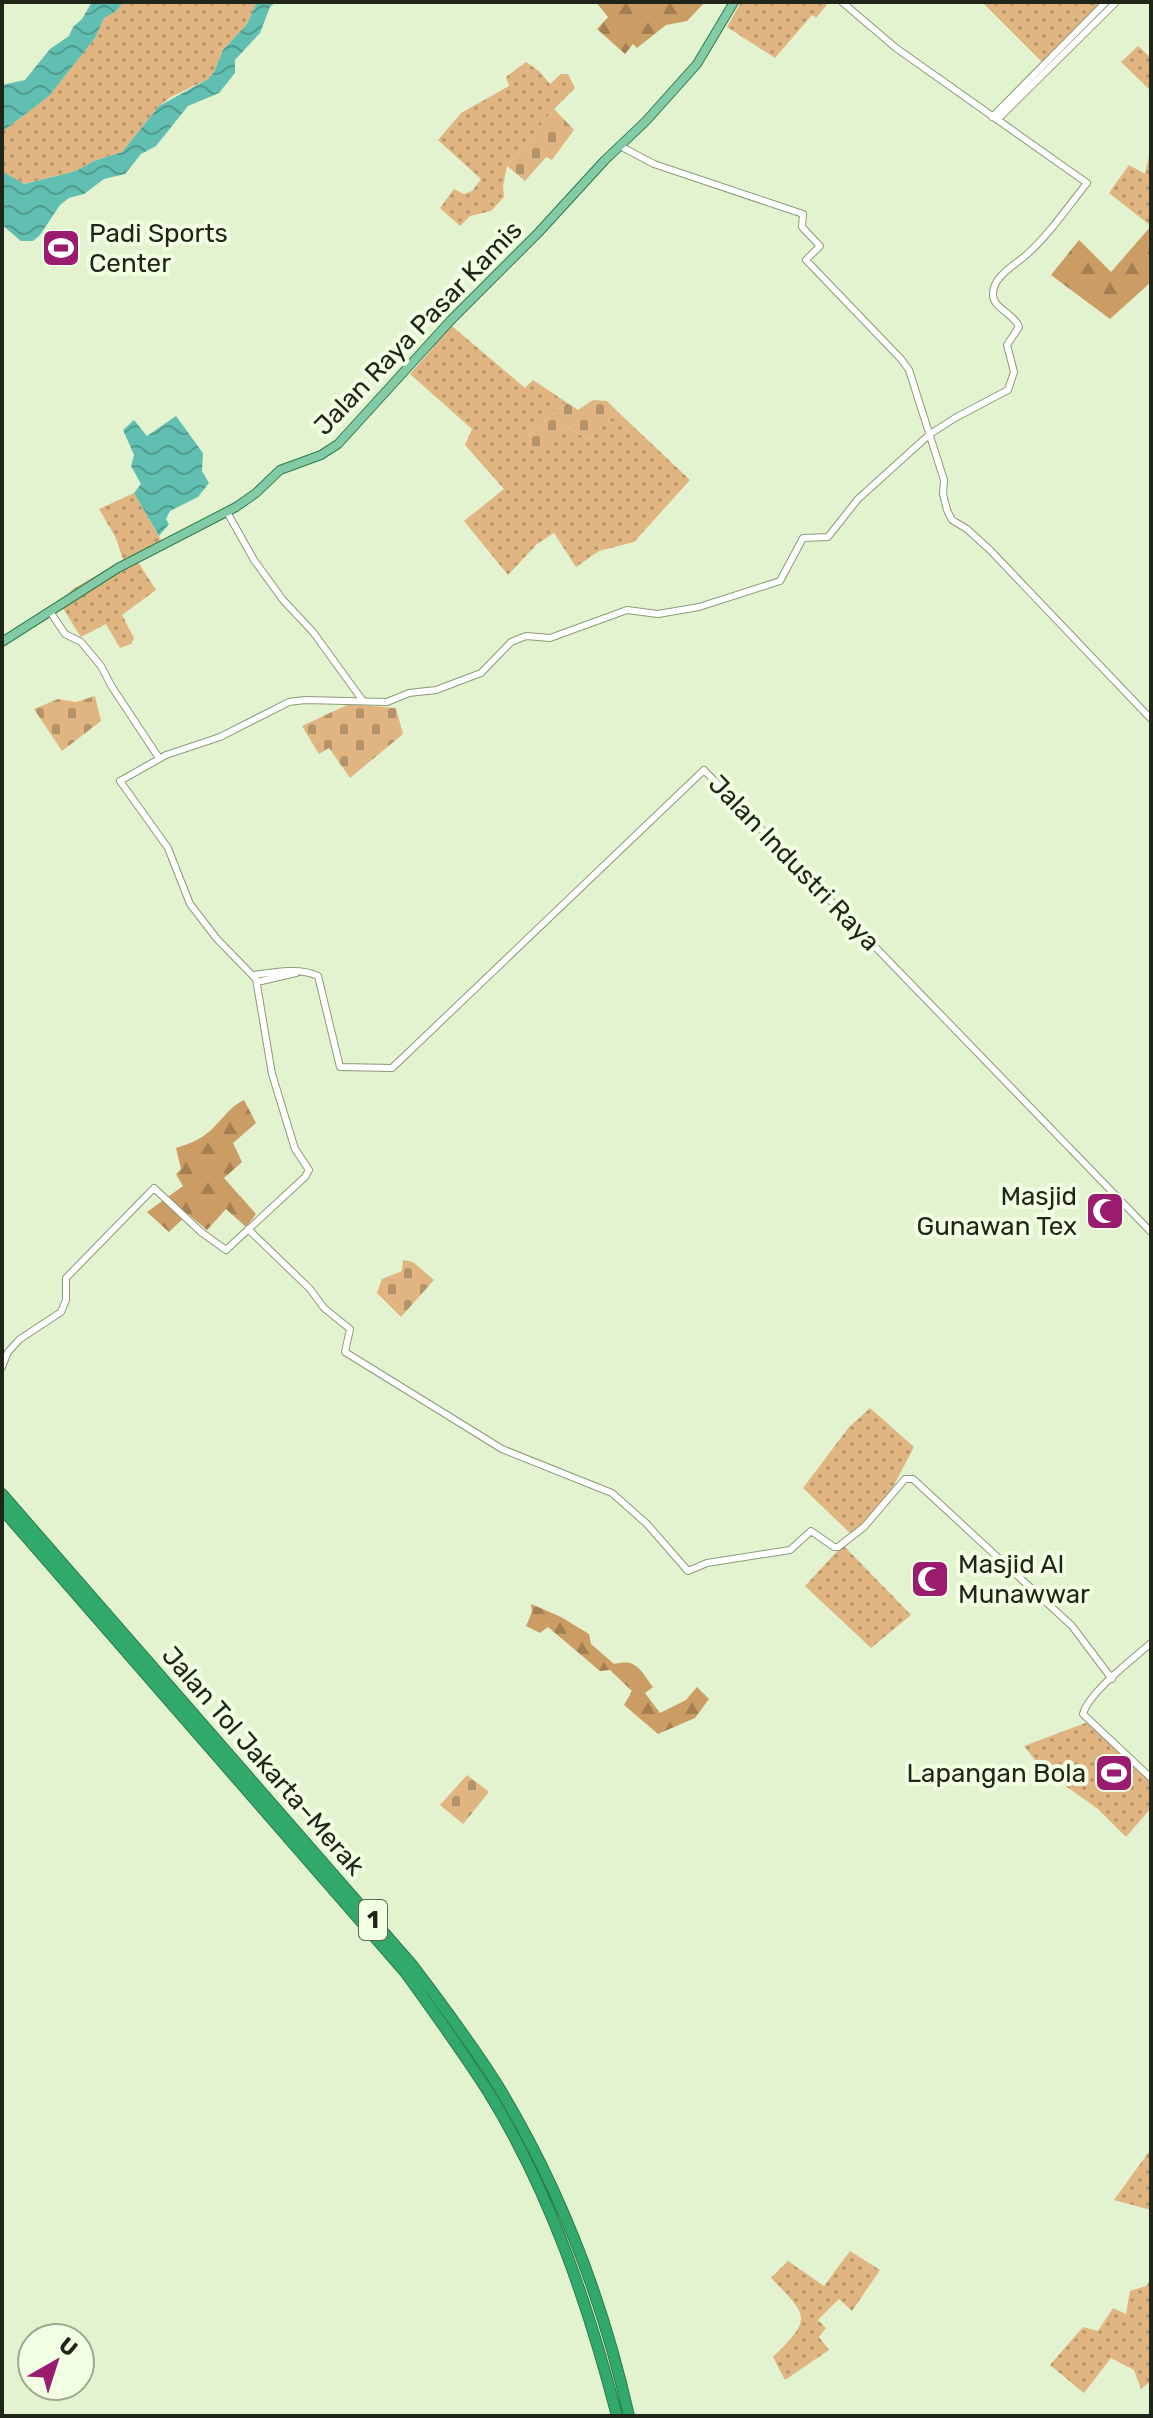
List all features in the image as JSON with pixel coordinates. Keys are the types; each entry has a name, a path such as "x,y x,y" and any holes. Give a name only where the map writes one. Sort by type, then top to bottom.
{"highway":[{"name":"Jalan Tol Jakarta–Merak","path":"2,1494 413,1966 464,2034 498,2087 557,2197 603,2321 629,2416"},
{"name":"Jalan Tol Jakarta–Merak","path":"2,1509 405,1972 439,2019 490,2095 548,2208 598,2341 617,2416"}],"main road":[{"name":"Jalan Raya Pasar Kamis","path":"2,642 118,568 227,512 256,493 280,470 321,455 338,444 446,325 646,121 697,64 734,2"}],"street":[{"path":"2,1367 8,1352 20,1339 61,1312 66,1300 66,1278 154,1188 222,1249 228,1249 309,1170 290,1136 272,1074 256,978 225,947 190,904 168,848 120,781 159,758 220,737 289,702 387,702 409,693 445,688 481,673 511,642 526,636 550,638 627,610 658,614 699,607 780,581 803,538 828,537 858,499 930,434 1008,390 1014,372 1007,345 1019,327 1015,318 995,301 995,286 1027,254 1087,183 896,48 842,2"},
{"path":"1062,51 1106,2"},
{"path":"995,118 1116,2"},
{"path":"620,146 654,164 803,214 802,227 820,246 806,260 906,365 944,480 944,502 952,520 990,550 1151,719"},
{"path":"227,512 254,560 313,632 363,701"},
{"path":"51,613 65,634 81,642 101,666 159,758"},
{"name":"Jalan Industri Raya","path":"256,978 313,973 320,980 340,1067 392,1068 704,770 1151,1232"},
{"path":"248,1229 310,1289 324,1308 350,1329 345,1352 502,1449 612,1493 647,1524 688,1571 707,1563 790,1550 811,1531 838,1547 864,1527 905,1479 913,1479 1072,1626 1112,1679"},
{"path":"1151,1643 1087,1705 1083,1714 1151,1778"}],"green space":[{"path":"124,2 257,2 247,24 223,50 208,79 159,106 122,152 76,171 23,184 2,171 2,132 49,96 95,38 104,18"},
{"path":"596,2 705,2 687,21 666,25 637,48 633,44 625,54 597,29 608,17"},
{"path":"741,2 829,2 816,18 812,15 775,58 727,27"},
{"path":"982,2 1108,2 1044,64"},
{"path":"1138,46 1151,58 1151,91 1121,62"},
{"path":"526,62 550,84 561,74 568,74 575,88 507,166 504,197 491,211 470,216 460,226 440,208 454,189 464,194 472,191 481,179 438,140 461,113 509,86 506,77"},
{"path":"554,109 574,130 552,160 546,157 525,181 507,166"},
{"path":"1151,147 1151,226 1109,193 1129,165 1145,174"},
{"path":"1151,226 1151,282 1110,319 1051,275 1079,240 1111,272"},
{"path":"446,321 525,388 533,380 566,402 527,437 541,455 567,427 589,440 618,412 690,480 634,542 599,551 576,567 554,533 537,544 508,575 464,521 504,489 465,445 472,429 410,374 433,348 427,340"},
{"path":"593,400 607,401 618,412 589,440 567,427 541,456 526,438 566,402 578,410"},
{"path":"134,493 165,547 138,562 156,590 122,615 134,638 131,644 120,648 106,624 81,637 59,602 73,589 123,560 116,538 99,509"},
{"path":"95,696 101,721 62,751 34,709 58,699 76,702"},
{"path":"349,704 396,708 403,734 350,778 329,748 319,754 302,726"},
{"path":"244,1100 256,1123 233,1143 242,1162 224,1178 256,1214 246,1227 226,1209 207,1230 188,1214 169,1232 147,1212 183,1186 176,1174 181,1169 176,1148 207,1134"},
{"path":"403,1260 413,1262 434,1280 401,1317 377,1293 382,1279 402,1271"},
{"path":"870,1408 914,1447 885,1502 852,1535 803,1488 849,1427"},
{"path":"843,1545 911,1615 871,1648 805,1586"},
{"path":"531,1604 589,1634 591,1644 614,1664 628,1663 637,1667 653,1687 645,1693 660,1713 686,1700 697,1687 709,1699 695,1718 658,1734 624,1705 632,1691 610,1670 600,1671 548,1627 540,1633 526,1626 532,1612"},
{"path":"1088,1722 1151,1783 1151,1808 1126,1837 1098,1809 1043,1770 1024,1746"},
{"path":"467,1775 489,1792 463,1824 440,1805"},
{"path":"1151,2149 1151,2210 1114,2200"},
{"path":"850,2251 880,2270 852,2311 839,2299 818,2320 826,2328 819,2337 829,2350 785,2380 773,2357 795,2333 801,2317 792,2300 771,2278 788,2261 824,2286"},
{"path":"1151,2280 1151,2381 1141,2389 1134,2370 1111,2358 1084,2393 1050,2365 1083,2327 1098,2331 1113,2308 1126,2314 1130,2291 1146,2286"}],"water":[{"path":"92,2 124,2 104,18 95,38 49,96 2,132 2,85 25,80 50,49 69,36"},
{"path":"257,2 276,2 270,7 260,33 235,60 235,73 219,93 188,106 156,146 141,154 125,174 104,179 84,194 69,198 60,205 33,241 21,241 2,225 2,171 24,184 76,171 122,152 159,106 208,79 223,50 247,24"},
{"path":"176,416 203,453 202,471 209,483 198,497 170,511 166,519 169,524 159,536 134,493 141,484 131,466 134,455 123,430 134,420 147,436"}],"place":[{"name":"Padi Sports Center","path":"61,248"},
{"name":"Masjid Gunawan Tex","path":"1105,1211"},
{"name":"Masjid Al Munawwar","path":"930,1579"},
{"name":"Lapangan Bola","path":"1114,1773"}]}
